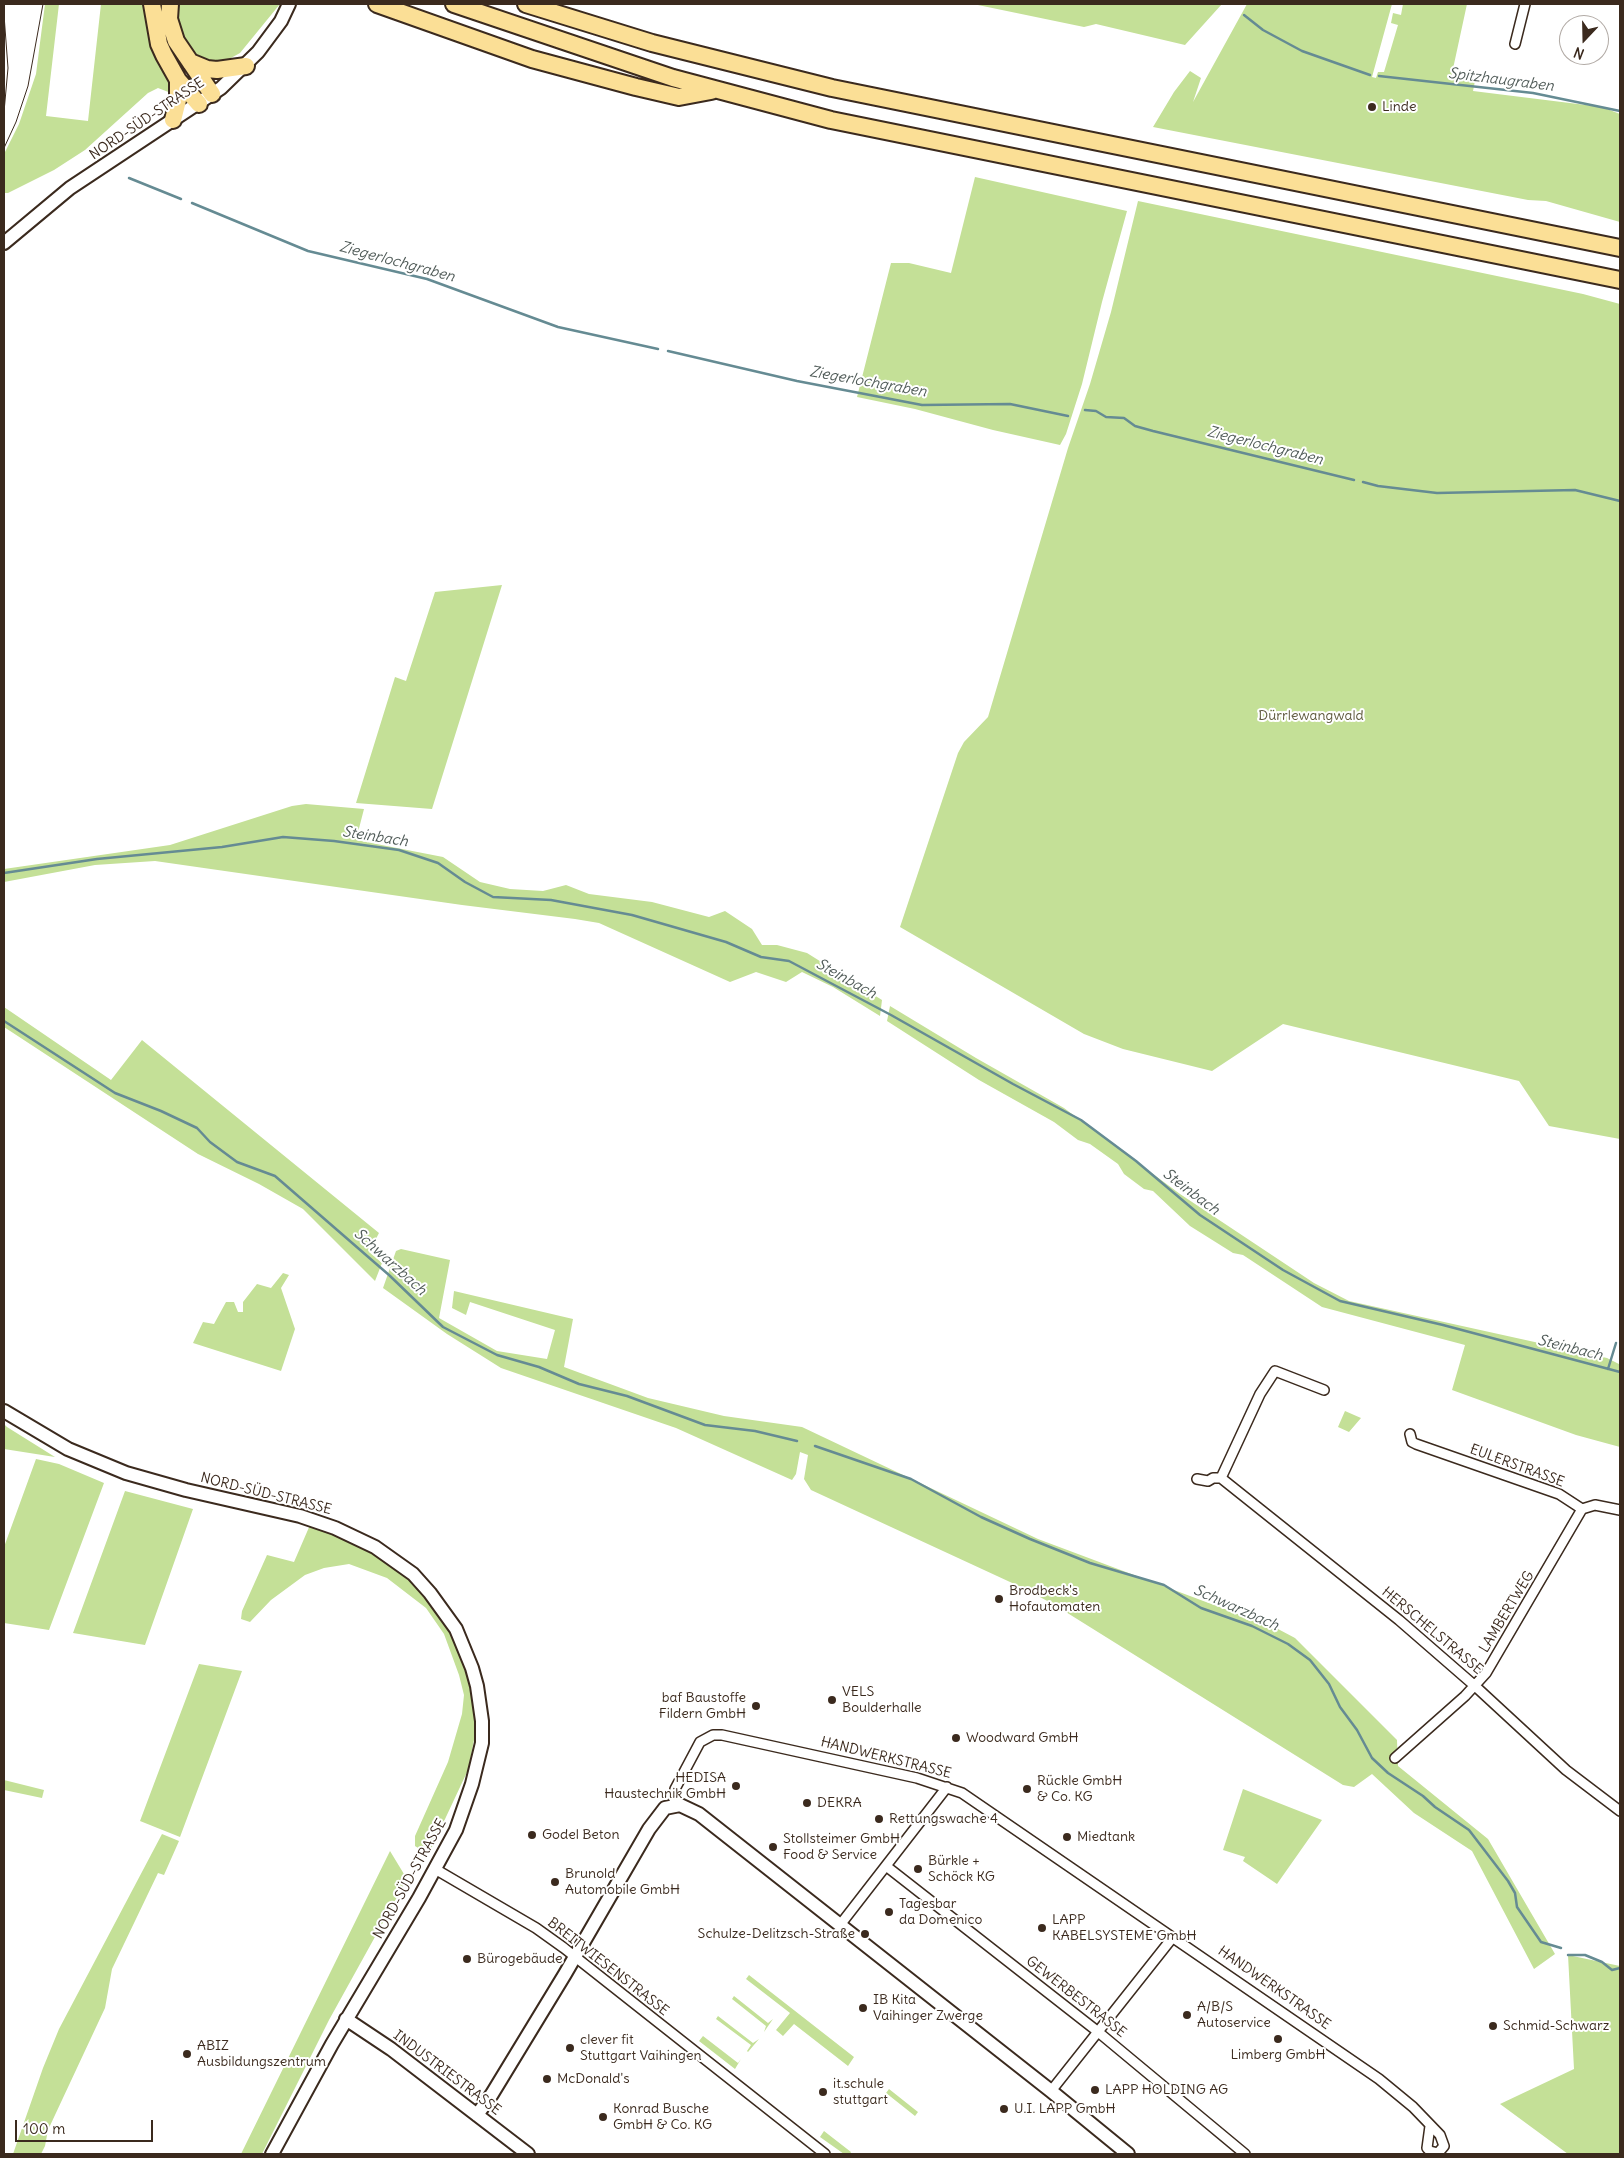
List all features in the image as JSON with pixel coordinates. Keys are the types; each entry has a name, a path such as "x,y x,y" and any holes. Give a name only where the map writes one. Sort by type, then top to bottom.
{"highway":[{"path":"152,4 159,44 178,80 195,102"},
{"path":"170,4 169,20 172,31 190,62 195,102"},
{"path":"377,4 532,59 627,85 679,97 716,91"},
{"path":"454,4 588,51 716,91 872,129 1620,280"},
{"path":"526,4 652,44 832,88 1620,248"},
{"path":"190,62 207,69 217,70 246,66"},
{"path":"173,120 195,102"}],"main road":[{"name":"NORD-SÜD-STRASSE","path":"195,102 246,66 267,41 290,4"},
{"name":"NORD-SÜD-STRASSE","path":"4,243 70,188 173,120"},
{"name":"NORD-SÜD-STRASSE","path":"4,1411 68,1449 102,1464 155,1482 300,1516 356,1536 396,1560 430,1593 445,1612 464,1647 472,1668 480,1701 482,1743 456,1830 346,2019 272,2154"},
{"path":"477,2115 492,2094 575,1956 649,1829 662,1811 674,1805 684,1806 699,1814 1051,2091 1128,2154"},
{"name":"INDUSTRIESTRASSE","path":"346,2019 391,2049 528,2154"}],"street":[{"path":"1515,44 1525,4"},
{"path":"1197,1480 1208,1482 1213,1478 1221,1478 1260,1394 1275,1371 1324,1390"},
{"name":"EULERSTRASSE","path":"1410,1434 1412,1442 1416,1444 1559,1494 1582,1509"},
{"name":"HERSCHELSTRASSE","path":"1221,1478 1399,1620 1475,1686 1566,1770 1620,1811"},
{"path":"1582,1509 1595,1506 1620,1510"},
{"name":"LAMBERTWEG","path":"1395,1758 1475,1686 1493,1660 1582,1509"},
{"name":"HANDWERKSTRASSE","path":"674,1805 675,1789 700,1742 713,1735 731,1736 917,1778 962,1793 1379,2079 1413,2107 1430,2126"},
{"path":"840,1925 947,1788"},
{"name":"GEWERBESTRASSE","path":"886,1866 1097,2031 1245,2154"},
{"name":"BREITWIESENSTRASSE","path":"435,1869 536,1928 575,1956 825,2154"},
{"path":"1051,2091 1173,1937"}],"green space":[{"path":"45,4 59,4 46,116 88,121 101,4 146,4 147,25 152,46 167,79 171,93 158,88 148,93 85,150 54,170 8,193 4,193 4,154 19,124 36,74"},
{"path":"174,4 280,4 240,53 220,64 204,63 182,44"},
{"path":"973,4 1222,4 1185,45 1096,24 1084,27"},
{"path":"1247,4 1392,4 1372,77 1376,78 1378,72 1384,72 1398,25 1391,23 1393,13 1401,15 1403,4 1467,4 1451,78 1475,81 1473,91 1602,107 1620,114 1620,222 1546,201 1528,200 1153,127 1174,92 1190,71 1201,78 1193,102"},
{"path":"975,177 1127,211 1082,384 1066,434 1060,445 993,430 915,409 857,397 891,263 909,263 951,273"},
{"name":"Dürrlewangwald","path":"1138,201 1583,294 1620,304 1620,1139 1549,1126 1519,1081 1283,1024 1212,1071 1123,1049 1084,1034 900,927 958,753 964,742 988,717 1068,448 1090,384 1111,312"},
{"path":"502,585 432,809 356,803 395,677 406,681 435,592"},
{"path":"306,804 364,809 356,840 443,857 480,882 510,889 543,891 566,885 589,894 652,902 709,917 725,911 752,929 762,945 777,945 807,953 882,1000 880,1016 833,987 802,972 786,982 756,972 730,982 599,923 575,919 462,905 155,861 95,865 4,882 4,869 170,845 292,806"},
{"path":"890,1006 1064,1108 1180,1194 1314,1283 1349,1301 1607,1358 1619,1364 1620,1329 1620,1447 1576,1435 1452,1390 1465,1345 1322,1307 1243,1255 1233,1253 1190,1226 1153,1191 1144,1189 1124,1174 1118,1164 1090,1144 1078,1140 1054,1122 979,1080 887,1021"},
{"path":"4,1007 111,1080 142,1040 379,1233 369,1252 382,1263 375,1281 303,1209 259,1184 198,1154 4,1027"},
{"path":"401,1249 450,1260 439,1318 497,1351 547,1359 555,1330 470,1302 466,1315 452,1308 454,1291 573,1319 564,1367 648,1398 724,1416 802,1427 1038,1539 1278,1629 1295,1638 1397,1740 1398,1766 1488,1839 1555,1954 1534,1969 1472,1851 1414,1813 1372,1774 1354,1787 1343,1785 1053,1604 1023,1588 811,1490 804,1479 808,1455 800,1452 796,1474 792,1480 676,1428 501,1368 447,1334 383,1288 396,1251"},
{"path":"283,1273 289,1275 281,1288 295,1329 281,1371 193,1343 203,1322 214,1324 226,1302 234,1302 238,1312 243,1312 243,1302 257,1284 271,1288"},
{"path":"1345,1411 1361,1418 1349,1432 1338,1427"},
{"path":"4,1424 7,1427 55,1457 4,1449"},
{"path":"36,1459 59,1464 104,1483 49,1630 4,1623 4,1547"},
{"path":"125,1491 193,1509 145,1645 73,1633"},
{"path":"310,1525 360,1543 396,1566 427,1595 451,1627 465,1664 472,1689 476,1730 468,1770 431,1849 421,1850 415,1846 415,1836 448,1762 462,1714 464,1695 444,1634 426,1608 387,1578 349,1564 324,1568 305,1575 271,1600 250,1622 241,1619 242,1611 267,1555 294,1562"},
{"path":"199,1664 242,1671 180,1837 140,1821"},
{"path":"4,1780 44,1790 42,1798 4,1790"},
{"path":"1243,1789 1322,1820 1277,1884 1243,1861 1245,1857 1223,1850"},
{"path":"162,1834 179,1841 164,1875 158,1873 112,1969 105,2008 48,2130 45,2146 41,2154 13,2154 43,2068 59,2029"},
{"path":"390,1851 407,1879 329,2020 262,2154 241,2154"},
{"path":"1568,1955 1620,1966 1620,2154 1568,2154 1500,2104 1574,2069"},
{"path":"749,1975 854,2057 848,2066 794,2024 783,2036 776,2030 790,2013 746,1979"},
{"path":"734,1996 768,2023 773,2019 764,2032 766,2026 732,1999"},
{"path":"718,2016 753,2043 759,2039 748,2052 751,2045 716,2019"},
{"path":"703,2036 738,2063 741,2059 735,2069 699,2041"},
{"path":"889,2089 918,2112 915,2116 886,2093"},
{"path":"824,2131 851,2152 850,2154 844,2154 820,2137"}],"waterway":[{"name":"Spitzhaugraben","path":"1244,15 1263,30 1302,51 1370,75"},
{"name":"Spitzhaugraben","path":"1379,76 1533,93 1620,111"},
{"name":"Ziegerlochgraben","path":"129,178 181,199"},
{"name":"Ziegerlochgraben","path":"192,203 308,251 427,279 558,327 658,349"},
{"name":"Ziegerlochgraben","path":"668,351 797,381 922,405 1010,404 1068,416"},
{"name":"Ziegerlochgraben","path":"1085,410 1096,411 1106,417 1124,418 1135,426 1153,431 1354,480"},
{"name":"Ziegerlochgraben","path":"1363,482 1378,486 1437,493 1575,490 1620,501"},
{"name":"Steinbach","path":"4,873 97,859 222,847 283,837 334,841 399,850 438,863 465,882 493,897 551,900 632,915 726,942 761,957 789,961 1081,1120 1136,1161 1200,1215 1283,1270 1340,1301 1443,1325 1620,1372"},
{"name":"Schwarzbach","path":"4,1021 115,1093 161,1111 197,1128 210,1142 237,1162 275,1176 389,1275 443,1327 497,1355 539,1367 579,1384 627,1396 705,1425 755,1431 797,1441"},
{"name":"Steinbach","path":"1608,1369 1616,1343"},
{"name":"Schwarzbach","path":"815,1446 911,1479 981,1517 1030,1539 1090,1563 1164,1585 1201,1608 1252,1626 1288,1644 1310,1660 1329,1684 1340,1707 1357,1730 1372,1758 1388,1773 1469,1830 1508,1881 1515,1893 1517,1907 1541,1942 1561,1948"},
{"name":"Schwarzbach","path":"1568,1955 1585,1955 1602,1962 1612,1970 1620,1968"}],"tram line":[{"path":"4,148 16,122 28,86 43,4"},
{"path":"4,15 8,68 4,112"}],"place":[{"name":"Linde","path":"1372,107"},
{"name":"Brodbeck's Hofautomaten","path":"999,1599"},
{"name":"VELS Boulderhalle","path":"832,1700"},
{"name":"baf Baustoffe Fildern GmbH","path":"756,1706"},
{"name":"Woodward GmbH","path":"956,1738"},
{"name":"HEDISA Haustechnik GmbH","path":"736,1786"},
{"name":"Rückle GmbH & Co. KG","path":"1027,1789"},
{"name":"DEKRA","path":"807,1803"},
{"name":"Rettungswache 4","path":"879,1819"},
{"name":"Godel Beton","path":"532,1835"},
{"name":"Miedtank","path":"1067,1837"},
{"name":"Stollsteimer GmbH Food & Service","path":"773,1847"},
{"name":"Bürkle + Schöck KG","path":"918,1869"},
{"name":"Brunold Automobile GmbH","path":"555,1882"},
{"name":"Tagesbar da Domenico","path":"889,1912"},
{"name":"LAPP KABELSYSTEME GmbH","path":"1042,1928"},
{"name":"Schulze-Delitzsch-Straße","path":"865,1934"},
{"name":"Bürogebäude","path":"467,1959"},
{"name":"IB Kita Vaihinger Zwerge","path":"863,2008"},
{"name":"A/B/S Autoservice","path":"1187,2015"},
{"name":"Schmid-Schwarz","path":"1493,2026"},
{"name":"Limberg GmbH","path":"1278,2039"},
{"name":"clever fit Stuttgart Vaihingen","path":"570,2048"},
{"name":"ABIZ Ausbildungszentrum","path":"187,2054"},
{"name":"McDonald's","path":"547,2079"},
{"name":"LAPP HOLDING AG","path":"1095,2090"},
{"name":"it.schule stuttgart","path":"823,2092"},
{"name":"U.I. LAPP GmbH","path":"1004,2109"},
{"name":"Konrad Busche GmbH & Co. KG","path":"603,2117"}]}
